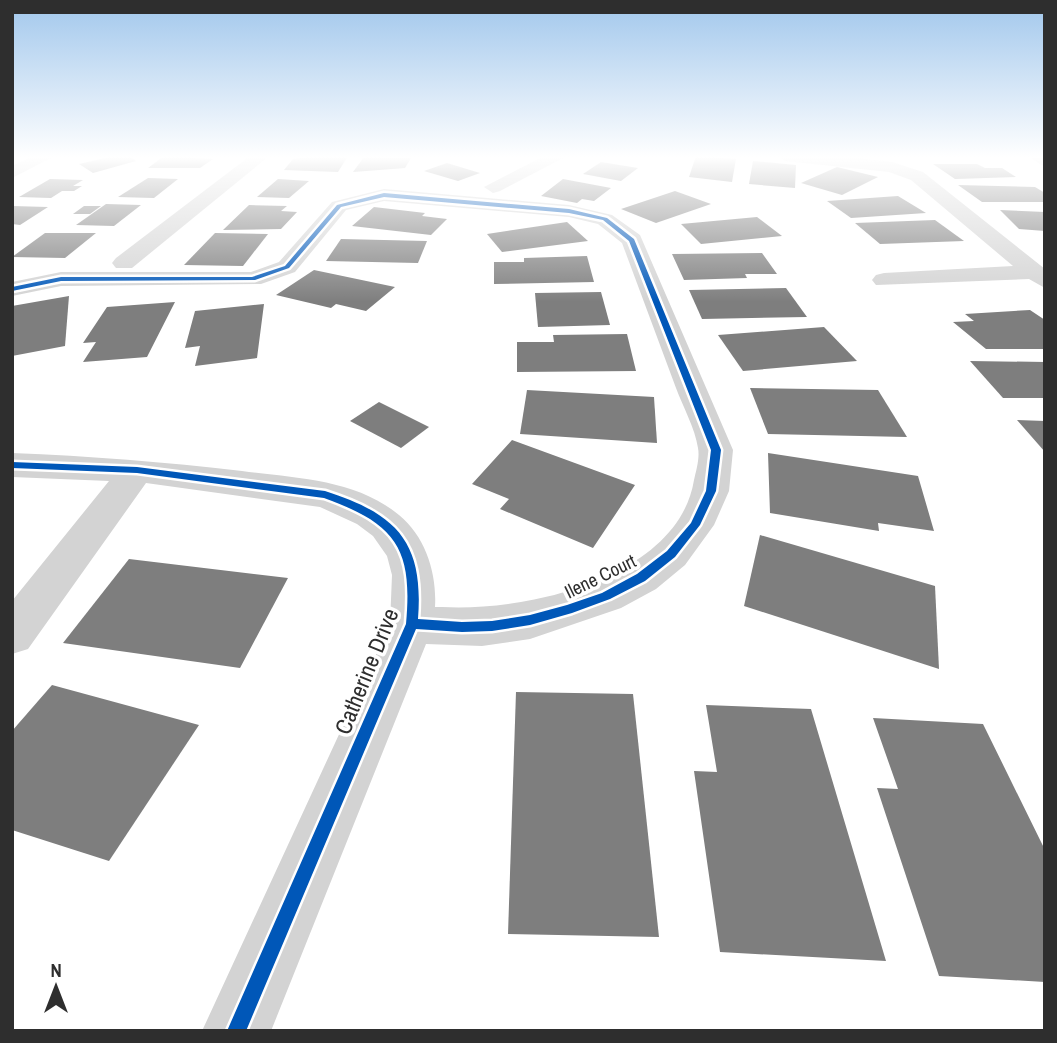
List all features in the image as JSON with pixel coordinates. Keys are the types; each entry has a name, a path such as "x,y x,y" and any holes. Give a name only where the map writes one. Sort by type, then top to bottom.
{"street":[{"path":"124,263 199,205"},
{"name":"Ilene Court","path":"12,289 61,279 253,279 287,267 339,206 343,205"},
{"name":"Ilene Court","path":"412,624 490,626 558,614 624,588 674,552 704,511 716,470 716,450 632,240 605,219 569,211 502,205"},
{"path":"952,205 1039,276"},
{"path":"884,280 1039,276"},
{"name":"Catherine Drive","path":"12,465 137,470 325,495 370,513 398,537 411,562 416,591 412,624 236,1031"},
{"path":"12,635 137,470"}],"building":[{"path":"105,205 141,205 114,226 76,225"},
{"path":"249,205 287,206 281,211 297,212 281,229 223,230"},
{"path":"634,205 709,205 656,223 621,209"},
{"path":"832,205 912,205 926,213 851,218"},
{"path":"12,206 48,207 20,225 12,224"},
{"path":"84,206 101,206 90,214 73,214"},
{"path":"374,207 425,213 422,216 447,219 431,235 352,226"},
{"path":"1000,210 1045,212 1045,231 1019,229"},
{"path":"757,217 782,236 701,244 681,224"},
{"path":"935,220 964,241 880,244 855,223"},
{"path":"567,222 588,241 502,252 487,234"},
{"path":"45,233 96,233 65,258 12,257"},
{"path":"215,233 268,234 243,266 184,265"},
{"path":"341,239 427,241 418,263 326,261"},
{"path":"762,253 777,274 684,280 672,254"},
{"path":"587,256 594,282 494,284 494,262"},
{"path":"314,270 395,287 366,311 336,304 331,308 276,295"},
{"path":"786,288 807,317 702,319 689,290"},
{"path":"601,292 610,325 538,327 535,293"},
{"path":"69,296 65,346 12,356 12,306"},
{"path":"175,302 147,357 83,362 96,342 83,343 107,307"},
{"path":"264,304 257,358 195,366 200,346 185,348 195,311"},
{"path":"1030,310 1045,320 1045,349 986,349 953,322 974,321 965,314"},
{"path":"824,327 857,361 743,371 718,335"},
{"path":"627,334 636,371 517,372 517,342 554,342 553,335"},
{"path":"970,361 1045,362 1045,398 1003,398"},
{"path":"750,388 878,390 907,437 768,434"},
{"path":"527,390 654,397 657,443 520,434"},
{"path":"379,402 429,427 401,448 350,421"},
{"path":"1017,420 1045,421 1045,452"},
{"path":"512,440 635,485 593,548 500,509 509,499 472,484"},
{"path":"768,453 918,476 934,531 878,523 879,531 770,513"},
{"path":"760,535 935,586 939,669 744,606"},
{"path":"129,559 288,578 240,668 63,643"},
{"path":"52,685 199,725 109,861 12,830 12,731"},
{"path":"516,692 633,694 659,937 508,934"},
{"path":"706,705 811,709 886,961 720,952 694,771 717,772"},
{"path":"873,718 983,724 1045,850 1045,982 939,976 877,788 898,789"}],"cycle path":[{"path":"12,289 61,279 253,279 287,267 339,206 344,205"},
{"path":"412,624 492,626 568,610 606,596 641,577 671,554 695,525 711,491 716,450 632,240 605,219 569,211 496,205"},
{"path":"12,465 137,470 325,495 370,514 399,540 408,556 413,575 412,624 236,1031"}]}
